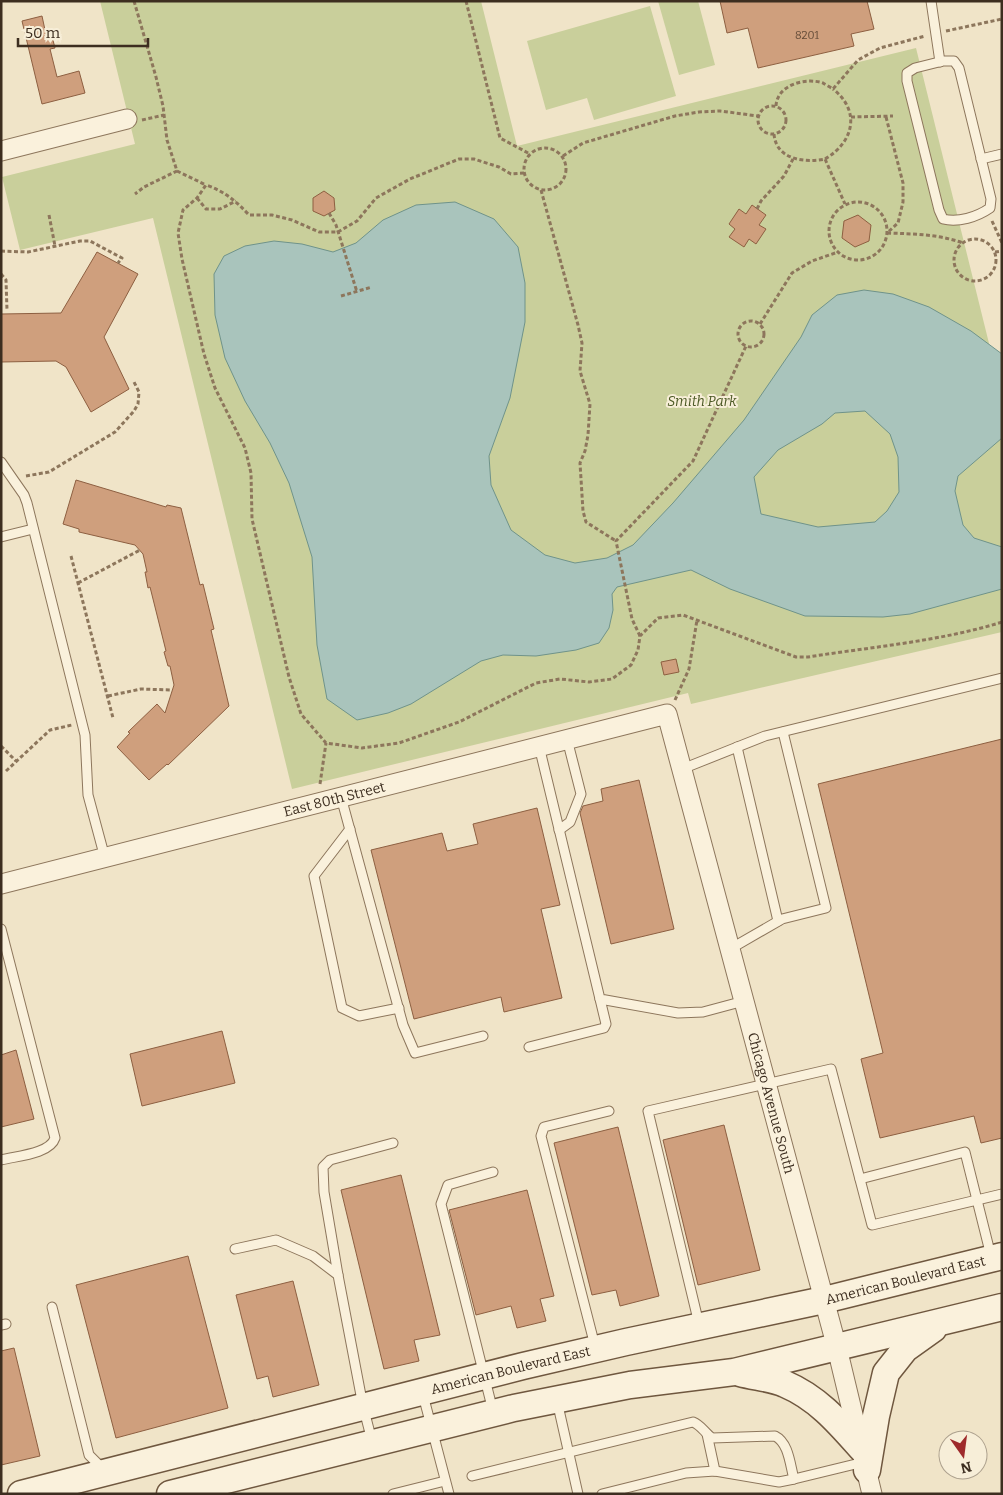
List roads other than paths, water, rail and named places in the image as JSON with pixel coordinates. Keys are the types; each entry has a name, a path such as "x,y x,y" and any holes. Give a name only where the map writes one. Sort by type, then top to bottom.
{"main road":[{"name":"American Boulevard East","path":"21,1494 109,1483 363,1406 422,1391 595,1349 824,1300 997,1258"},
{"path":"170,1494 494,1413 630,1386 734,1372 1002,1306"},
{"path":"866,1469 886,1373 905,1349 946,1320"},
{"path":"734,1372 784,1384 815,1400 866,1469"}],"street":[{"path":"1,151 132,120"},
{"name":"East 80th Street","path":"1,884 667,714"},
{"name":"Chicago Avenue South","path":"667,714 824,1300 866,1469"}],"lane":[{"path":"931,1 940,62"},
{"path":"954,61 959,68 981,159 991,199 990,208 980,215 952,221 943,219 938,210 907,81 907,73 916,68 940,62 954,61"},
{"path":"981,159 1002,154"},
{"path":"1,462 24,495 27,504 82,723 86,746 88,795 105,858"},
{"path":"1,538 33,529"},
{"path":"682,769 765,736 1002,678"},
{"path":"730,949 778,921 826,908 783,732"},
{"path":"559,830 570,822 581,794 567,739"},
{"path":"529,1047 604,1028 606,1024 539,746"},
{"path":"737,747 778,921"},
{"path":"341,796 403,1025 415,1053 483,1036"},
{"path":"350,829 314,876 342,1008 359,1016 399,1008"},
{"path":"1,929 55,1138 53,1144 44,1150 1,1160"},
{"path":"600,999 678,1012 703,1012 744,1001"},
{"path":"699,1326 648,1111 831,1069 872,1226 1002,1194"},
{"path":"595,1349 540,1136 544,1127 608,1111"},
{"path":"373,1443 363,1406 338,1275 324,1192 323,1167 330,1160 393,1143"},
{"path":"860,1179 965,1152 977,1200 997,1258"},
{"path":"493,1172 448,1185 441,1204 494,1413"},
{"path":"234,1248 276,1240 313,1256 338,1275"},
{"path":"52,1307 89,1455 109,1483"},
{"path":"422,1391 448,1494"},
{"path":"556,1400 578,1494"},
{"path":"472,1476 693,1422 712,1438 775,1436 781,1439 786,1448 794,1479"},
{"path":"706,1434 715,1471"},
{"path":"602,1494 686,1473 715,1471 749,1476 770,1482 779,1482 866,1469"},
{"path":"393,1494 445,1481"}],"water":[{"path":"455,202 494,219 518,247 525,283 525,322 510,398 489,456 491,485 511,530 545,555 575,563 607,558 633,545 673,503 744,420 801,337 812,315 837,295 864,290 893,294 929,307 971,331 1002,354 1002,438 958,476 955,491 963,525 974,538 1002,547 1002,589 910,614 883,617 805,616 730,589 691,570 617,587 612,594 613,610 609,628 599,643 576,650 536,656 503,655 481,661 411,704 388,713 357,720 327,699 317,645 312,557 289,483 270,443 245,401 225,358 215,315 214,274 224,256 245,246 274,241 302,244 333,252 356,243 383,220 416,205","holes":["865,411 890,434 898,457 899,492 887,511 875,522 818,527 761,514 754,477 778,450 822,424 835,413"]}],"park label":[{"name":"Smith Park","path":"702,401"}]}
